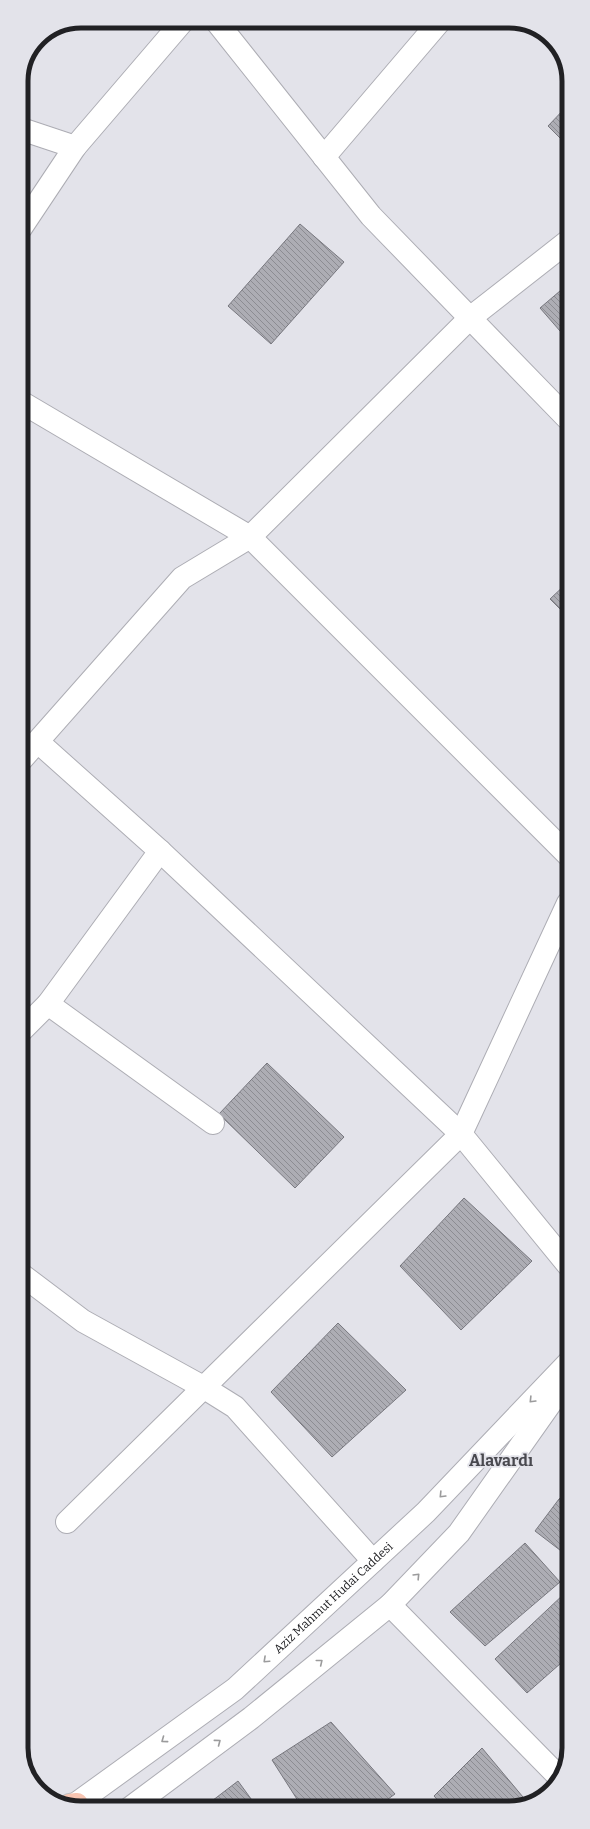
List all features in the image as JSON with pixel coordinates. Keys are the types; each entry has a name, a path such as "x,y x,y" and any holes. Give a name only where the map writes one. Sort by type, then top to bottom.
{"street":[{"path":"28,218 75,147 177,28"},
{"path":"222,28 371,216 562,413"},
{"path":"324,157 434,28"},
{"path":"28,131 75,147"},
{"path":"28,753 182,578 250,537 470,318 562,246"},
{"path":"28,406 250,537 562,849"},
{"path":"38,742 160,851 461,1134 562,1258"},
{"path":"28,1024 48,1004 160,851"},
{"path":"66,1522 461,1134 562,916"},
{"path":"48,1004 213,1124"},
{"path":"28,1280 83,1321 235,1407 373,1561"},
{"name":"Aziz Mahmut Hudai Caddesi","path":"79,1801 235,1688 426,1512 562,1368"},
{"path":"139,1801 251,1718 390,1605 459,1533 562,1388"},
{"path":"390,1605 556,1770"}],"building":[{"path":"562,111 562,140 548,126"},
{"path":"300,224 344,262 271,344 228,306"},
{"path":"562,289 562,333 540,308"},
{"path":"562,588 562,611 550,599"},
{"path":"267,1063 344,1137 295,1188 219,1114"},
{"path":"464,1198 532,1261 461,1330 400,1266"},
{"path":"338,1323 406,1390 332,1457 271,1392"},
{"path":"559,1499 562,1501 562,1552 535,1531"},
{"path":"525,1543 560,1582 485,1646 450,1612"},
{"path":"562,1596 562,1662 527,1693 495,1659"},
{"path":"331,1722 395,1794 385,1801 298,1801 272,1760"},
{"path":"482,1748 524,1798 516,1801 438,1801 434,1796"},
{"path":"238,1781 253,1801 212,1801"}],"district":[{"name":"Alavardı","path":"501,1460"}]}
